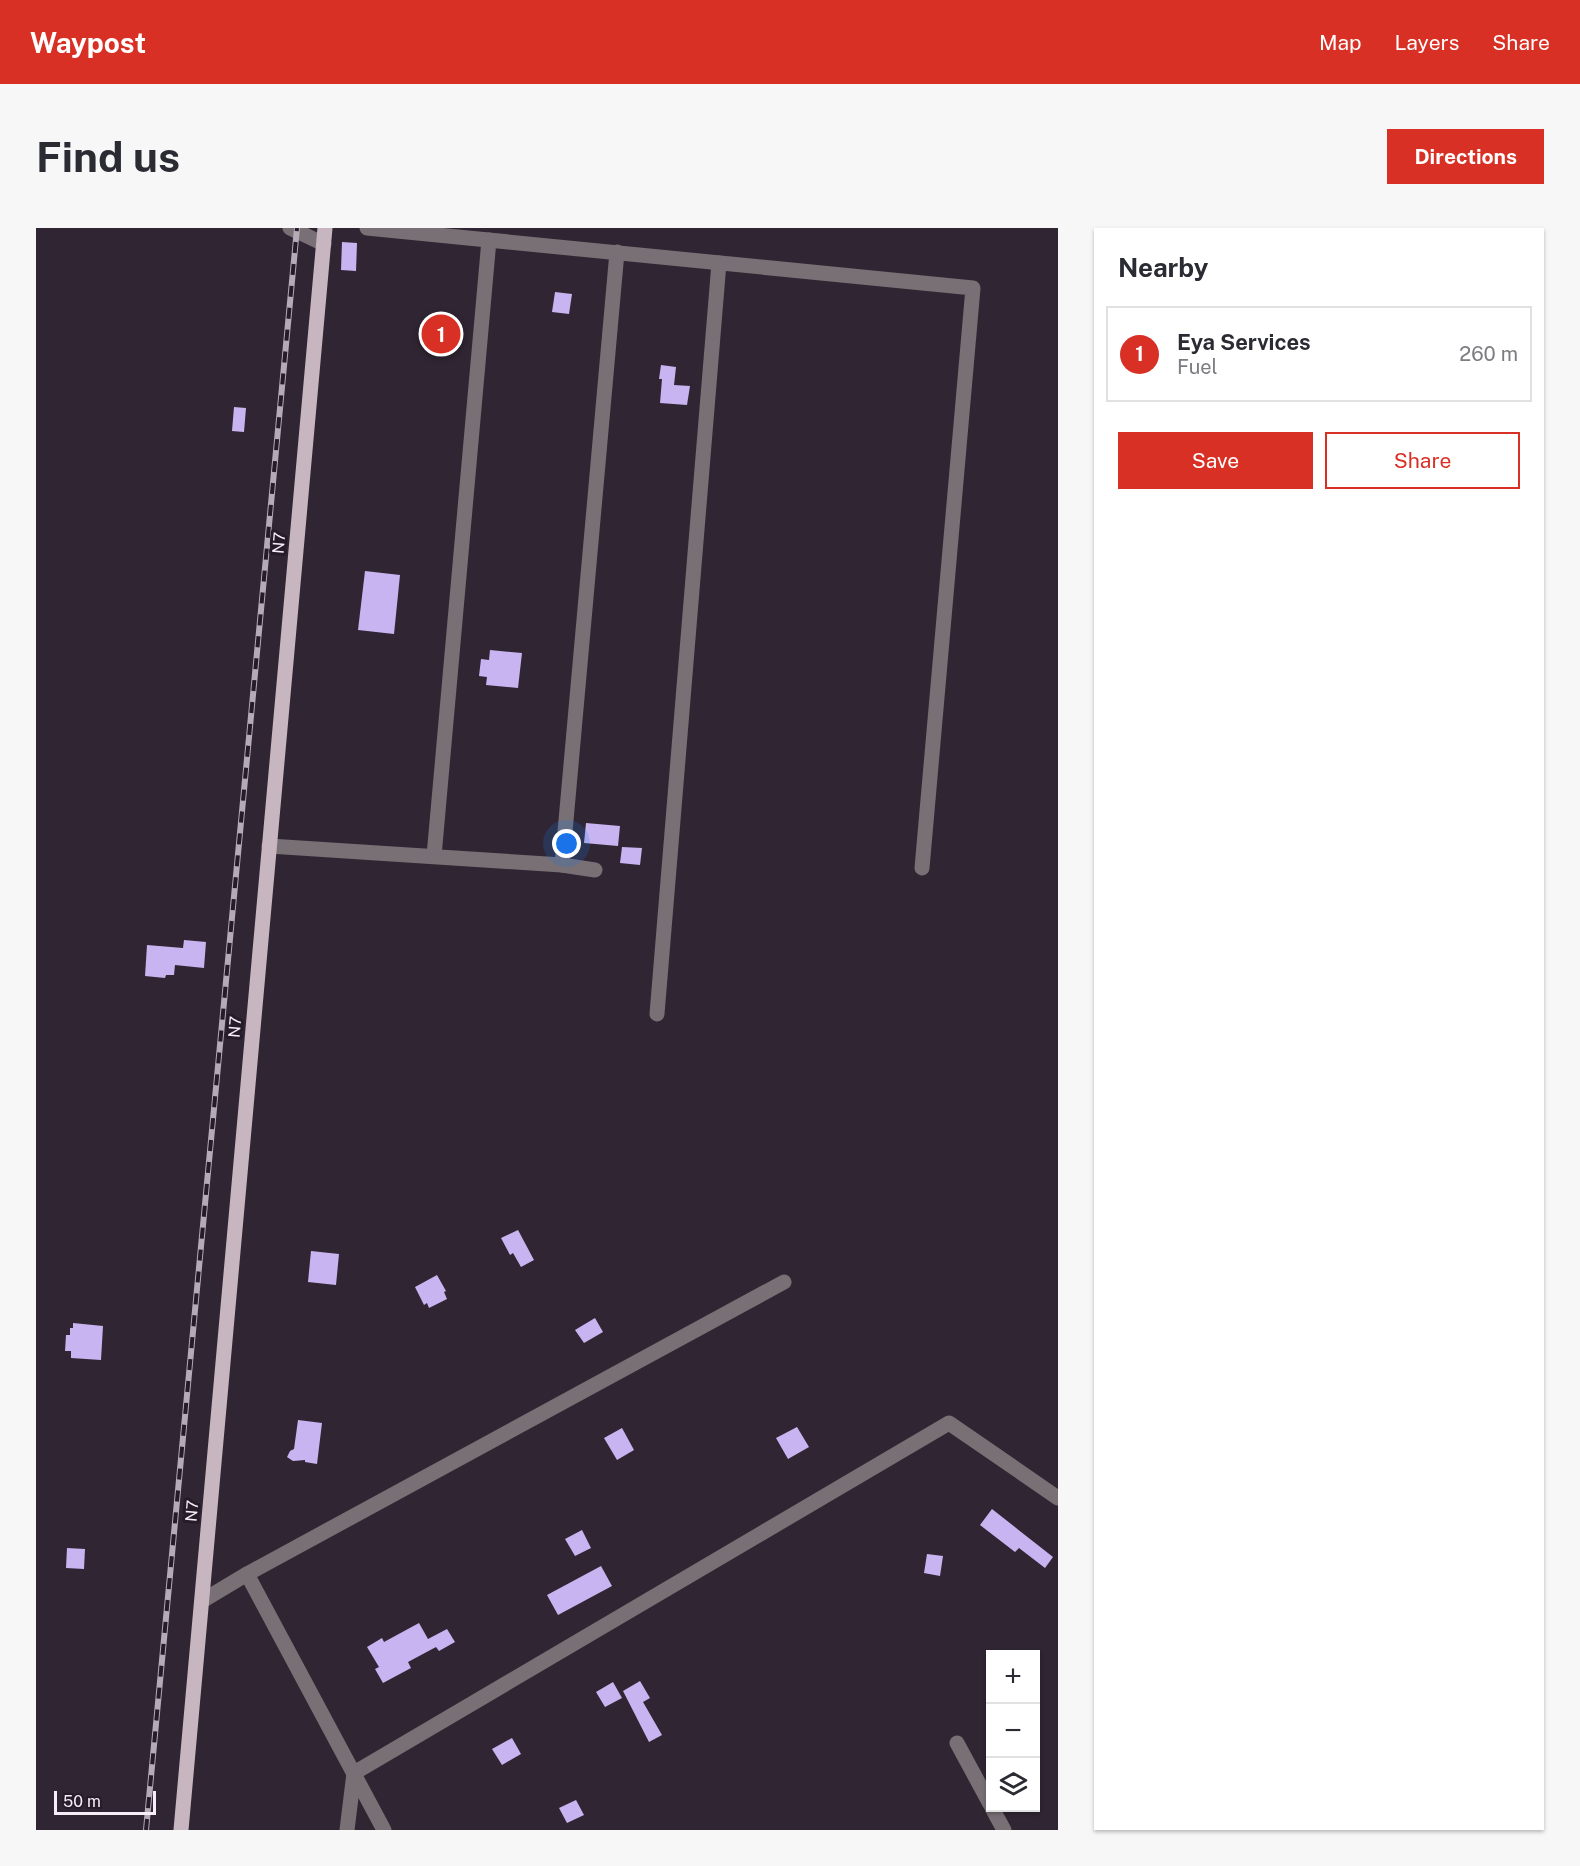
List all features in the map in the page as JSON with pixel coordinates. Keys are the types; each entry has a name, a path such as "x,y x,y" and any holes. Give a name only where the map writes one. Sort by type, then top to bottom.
{"main road":[{"name":"N7","path":"181,1830 325,236"}],"street":[{"path":"290,228 325,236"},
{"path":"367,228 973,288 922,868"},
{"path":"434,856 489,240"},
{"path":"562,865 617,252"},
{"path":"657,1014 719,263"},
{"path":"269,846 562,865 595,870"},
{"path":"202,1601 247,1574 784,1282"},
{"path":"354,1773 949,1423 1058,1498"},
{"path":"247,1574 384,1830"},
{"path":"957,1743 986,1797"},
{"path":"348,1830 354,1773"},
{"path":"994,1812 1004,1830"}],"building":[{"path":"342,242 357,243 356,271 341,270"},
{"path":"555,292 572,294 569,314 552,312"},
{"path":"661,365 676,367 674,385 690,386 687,405 660,403"},
{"path":"234,407 246,408 244,432 232,431"},
{"path":"365,571 400,575 394,634 358,630"},
{"path":"490,650 522,653 518,688 486,685 487,677 479,676 481,659 489,660"},
{"path":"586,823 620,826 618,846 584,843"},
{"path":"622,847 642,848 640,865 620,863"},
{"path":"184,940 206,942 204,968 175,965 174,975 166,975 165,978 145,976 147,945 183,948"},
{"path":"518,1230 534,1260 521,1267 513,1253 510,1255 501,1238"},
{"path":"311,1251 339,1254 336,1285 308,1282"},
{"path":"437,1275 446,1291 444,1292 447,1299 429,1308 427,1303 424,1305 415,1287"},
{"path":"595,1318 603,1332 584,1343 575,1330"},
{"path":"73,1323 103,1326 101,1360 71,1358 71,1351 65,1351 66,1335 70,1335"},
{"path":"298,1420 322,1423 317,1464 305,1462 305,1460 293,1461 287,1457 294,1449"},
{"path":"797,1427 809,1447 788,1459 776,1438"},
{"path":"622,1428 634,1450 617,1460 604,1438"},
{"path":"992,1509 1053,1557 1045,1568 1019,1548 1015,1552 980,1525"},
{"path":"582,1530 591,1548 575,1556 565,1539"},
{"path":"67,1548 85,1549 84,1569 66,1568"},
{"path":"927,1554 943,1556 940,1576 924,1573"},
{"path":"601,1566 612,1586 558,1615 547,1595"},
{"path":"419,1623 428,1639 447,1629 455,1642 439,1651 436,1647 408,1662 411,1668 383,1683 375,1669 379,1667 367,1647 382,1638 384,1642"},
{"path":"640,1681 650,1698 643,1702 662,1735 649,1742 623,1691"},
{"path":"613,1682 622,1698 605,1707 596,1692"},
{"path":"512,1738 521,1754 502,1765 492,1749"},
{"path":"576,1800 584,1815 567,1823 559,1808"}],"railway":[{"path":"146,1830 297,228"}],"place":[{"name":"Eya Services","path":"441,334"}]}
